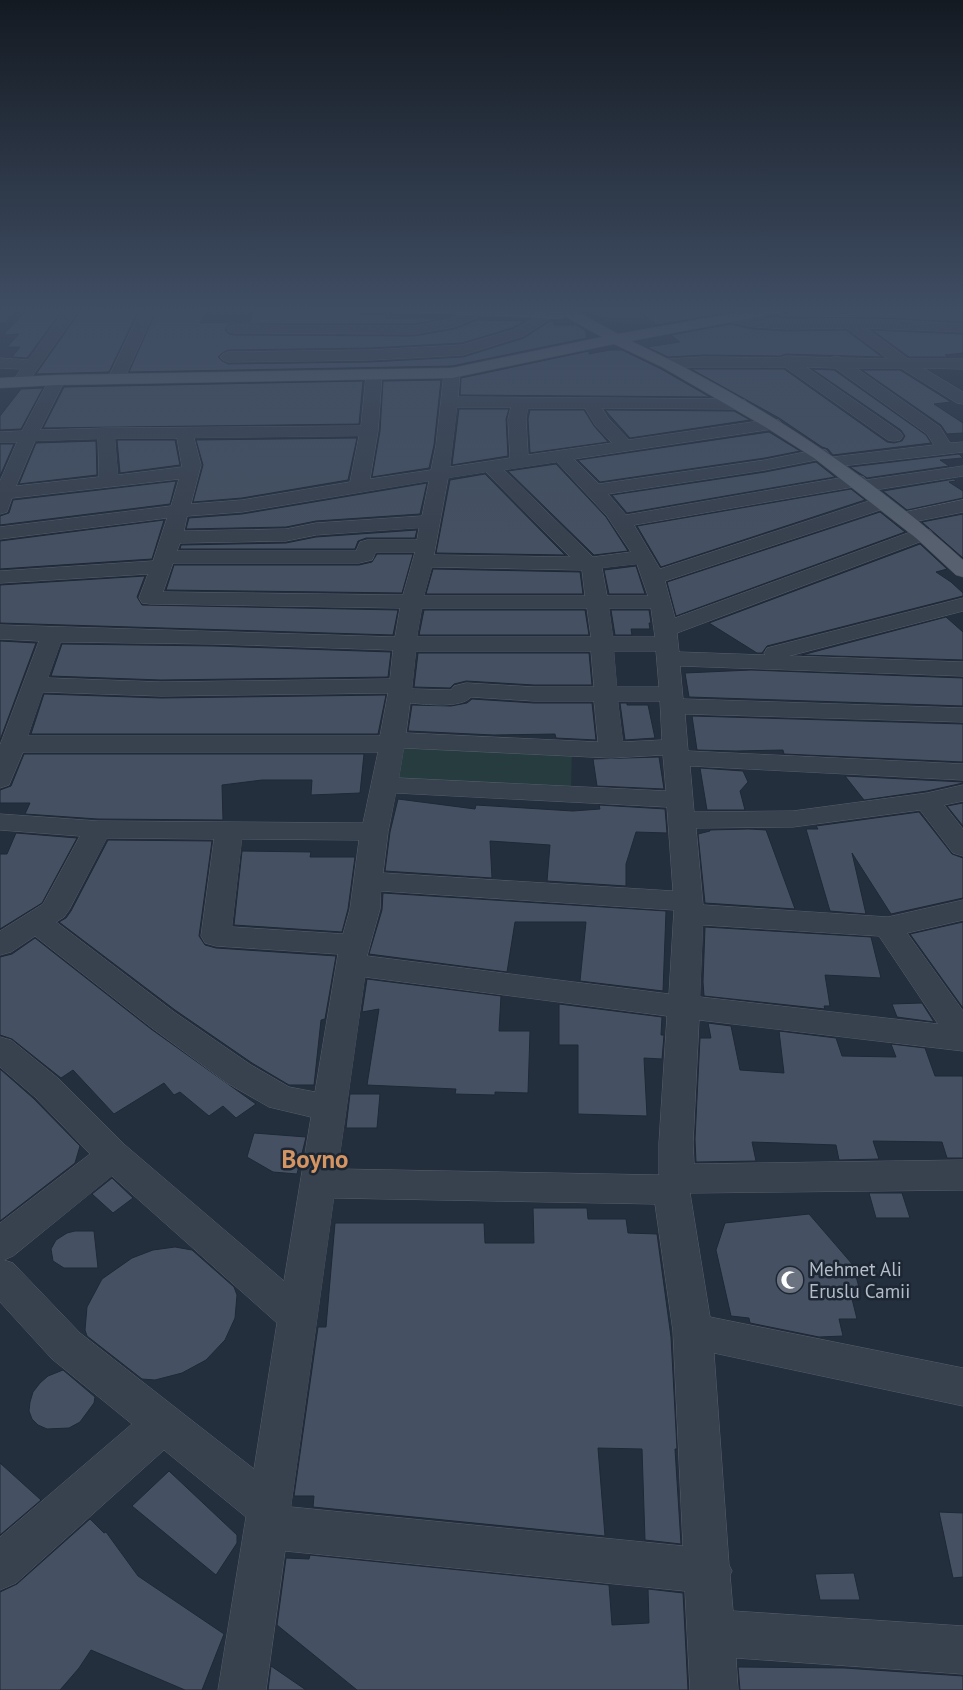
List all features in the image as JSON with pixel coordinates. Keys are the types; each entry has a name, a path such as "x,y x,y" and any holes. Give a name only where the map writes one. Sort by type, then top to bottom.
{"main road":[{"path":"443,387 454,387"},
{"path":"709,387 826,458 958,562"}],"street":[{"path":"2,498 28,437 54,387"},
{"path":"359,486 369,430 373,387"},
{"path":"824,387 894,436"},
{"path":"872,387 956,449"},
{"path":"943,387 963,399"},
{"path":"242,1690 353,955 365,909 374,832 385,786 401,691 405,644 412,602 427,543 445,445 450,388 522,402 739,404"},
{"path":"518,463 517,419 522,402"},
{"path":"591,404 601,421 626,446"},
{"path":"0,533 180,511 242,506 359,486 772,424"},
{"path":"0,437 106,433 369,430"},
{"path":"184,432 192,465 191,472 172,537 150,598 412,602 660,602"},
{"path":"106,433 109,482"},
{"path":"595,490 826,458 956,449"},
{"path":"561,456 611,506 636,541 654,578 667,644 688,908 674,1185 693,1331 709,1571 714,1690"},
{"path":"491,467 592,568 603,643 602,654 606,680 605,694 611,750"},
{"path":"622,521 860,483 963,471"},
{"path":"2,498 191,472"},
{"path":"654,578 882,503"},
{"path":"903,518 963,506"},
{"path":"172,537 286,535 316,529 589,564 643,557"},
{"path":"667,644 923,534"},
{"path":"0,577 163,562 363,557 367,546 427,543"},
{"path":"744,660 963,604"},
{"path":"0,632 405,644 667,644 744,660 963,669"},
{"path":"0,780 15,744 24,712 52,635"},
{"path":"35,685 161,689 401,691 457,697 461,695 462,691 466,690 534,694 605,694 672,700 963,715"},
{"path":"0,712 24,712"},
{"path":"15,744 392,742 676,753 963,772"},
{"path":"385,786 793,819 927,801 963,793"},
{"path":"927,801 963,847"},
{"path":"0,822 98,829 374,832"},
{"path":"0,945 54,910 98,829"},
{"path":"229,830 216,936 353,955 684,1007 963,1038"},
{"path":"369,881 888,927 963,910"},
{"path":"36,922 164,1020 240,1074 281,1098 329,1108"},
{"path":"888,927 963,1038"},
{"path":"0,1049 47,1088 113,1155 298,1317"},
{"path":"0,1245 113,1155"},
{"path":"318,1183 674,1185 963,1175"},
{"path":"0,1276 66,1346 163,1424 267,1518 709,1571"},
{"path":"693,1331 963,1387"},
{"path":"0,1567 163,1424"},
{"path":"712,1633 963,1650"}],"green space":[{"path":"404,745 572,752 571,788 396,780"}],"building":[{"path":"64,387 362,387 359,424 43,428"},
{"path":"383,387 440,387 434,445 429,468 372,477 380,431"},
{"path":"460,387 692,387 710,397 460,395"},
{"path":"723,387 809,387 887,442 902,441 905,436 901,430 838,387 858,387 926,435 931,443 833,455 828,449 822,447 779,418"},
{"path":"886,387 927,387 951,402 934,404 963,423 963,433 947,434 941,425"},
{"path":"43,388 21,429 0,430 0,416 21,389"},
{"path":"459,409 509,409 506,419 508,456 452,465"},
{"path":"530,410 584,410 594,426 608,442 530,453 528,419"},
{"path":"605,410 734,411 750,420 630,438"},
{"path":"769,432 800,451 765,458 600,482 578,460"},
{"path":"357,438 348,480 242,498 193,502 203,465 196,440"},
{"path":"117,440 175,440 180,465 120,473"},
{"path":"96,441 97,475 19,484 36,443"},
{"path":"0,444 14,444 0,476"},
{"path":"959,454 963,458 940,460 949,466 867,478 850,467"},
{"path":"816,462 835,477 627,513 612,495 765,472"},
{"path":"556,464 606,517 628,551 594,555 508,471"},
{"path":"485,474 565,555 436,553 450,480"},
{"path":"954,479 956,481 949,482 963,491 963,498 907,510 883,491"},
{"path":"176,481 170,504 0,525 0,516 9,513 13,500"},
{"path":"427,483 420,514 316,521 286,527 186,529 189,518 242,514"},
{"path":"851,489 865,500 661,567 637,526"},
{"path":"880,512 905,532 676,616 667,582"},
{"path":"963,514 963,558 922,522"},
{"path":"164,520 152,559 0,569 0,541"},
{"path":"417,530 415,538 366,538 358,541 355,549 180,549 181,545 286,543 316,537"},
{"path":"920,544 947,569 936,572 951,582 963,593 963,596 767,646 762,653 757,653 709,623"},
{"path":"377,554 413,554 402,593 166,590 174,565 359,565 372,562"},
{"path":"636,566 645,594 609,594 604,570"},
{"path":"433,569 580,572 583,594 426,594"},
{"path":"145,576 137,597 142,605 398,610 393,635 0,623 0,585"},
{"path":"424,610 585,610 589,635 419,635"},
{"path":"611,610 649,610 650,629 631,629 632,635 615,635"},
{"path":"946,617 963,632 963,660 802,655"},
{"path":"0,641 36,643 0,740"},
{"path":"62,644 214,646 391,652 388,677 161,680 51,676"},
{"path":"418,653 589,653 592,685 534,685 466,681 454,684 450,688 414,687"},
{"path":"751,670 963,678 963,706 689,697 685,673"},
{"path":"44,694 161,698 386,695 378,734 31,734"},
{"path":"472,699 534,703 592,703 596,740 556,738 555,734 494,735 408,731 412,705 451,706 467,703"},
{"path":"620,703 648,705 655,738 625,740"},
{"path":"692,716 963,724 963,762 784,754 783,750 697,750"},
{"path":"24,754 364,754 360,793 311,795 312,780 262,780 222,785 223,820 98,819 25,814 30,803 0,803 0,790 11,786"},
{"path":"659,757 664,789 597,786 593,759"},
{"path":"700,768 743,771 748,782 740,791 745,810 707,810"},
{"path":"845,776 963,783 927,791 864,800"},
{"path":"398,799 475,809 476,805 573,811 600,809 599,805 665,809 667,833 636,832 626,864 626,886 547,881 550,845 490,841 492,878 385,871 390,832"},
{"path":"963,803 963,826 947,806"},
{"path":"919,812 952,854 963,858 963,898 891,914 852,853 866,914 830,911 806,829 818,829 816,826"},
{"path":"710,830 766,830 795,909 705,903 698,834"},
{"path":"16,833 77,838 42,903 0,929 0,854 7,854"},
{"path":"108,840 212,841 199,936 205,945 216,948 336,956 325,1019 321,1020 314,1085 289,1085 252,1063 175,1010 59,922 66,918 71,911"},
{"path":"242,851 311,852 310,857 355,857 348,909 342,932 234,925"},
{"path":"383,893 666,911 663,991 580,981 586,922 515,922 507,972 369,954 382,910"},
{"path":"963,922 963,1008 910,934"},
{"path":"705,927 871,937 881,978 825,975 830,1006 824,1006 825,1009 704,996"},
{"path":"35,938 151,1029 256,1104 236,1118 223,1106 209,1116 180,1092 174,1095 164,1083 114,1114 73,1070 61,1078 12,1039 0,1035 0,957 12,954"},
{"path":"367,979 501,996 499,1031 530,1031 528,1093 495,1092 495,1095 455,1094 456,1089 367,1085 379,1009 362,1012"},
{"path":"922,1003 934,1022 897,1017 892,1004"},
{"path":"559,1004 662,1017 661,1035 664,1035 662,1059 644,1058 647,1116 578,1114 578,1045 559,1045"},
{"path":"708,1023 731,1026 740,1070 784,1073 779,1031 836,1038 842,1056 896,1057 891,1044 925,1048 935,1076 963,1076 963,1158 947,1158 942,1142 873,1141 879,1159 839,1160 836,1145 752,1142 756,1161 696,1162 695,1139 700,1038 711,1038"},
{"path":"0,1069 33,1098 80,1146 75,1163 0,1221"},
{"path":"350,1094 380,1094 377,1128 346,1128"},
{"path":"254,1133 306,1137 297,1174 273,1172 247,1157"},
{"path":"112,1178 133,1198 113,1213 92,1194"},
{"path":"869,1193 902,1193 910,1218 876,1218"},
{"path":"533,1208 587,1208 588,1219 626,1219 628,1233 657,1234 671,1337 681,1544 645,1540 642,1449 598,1448 605,1536 313,1507 314,1496 294,1496 318,1327 326,1327 335,1223 484,1223 485,1243 534,1243"},
{"name":"Mehmet Ali Eruslu Camii","path":"809,1214 853,1265 861,1295 851,1295 857,1319 839,1319 843,1336 819,1337 750,1323 749,1318 731,1316 716,1250 725,1223"},
{"path":"94,1231 98,1268 64,1268 53,1261 51,1249 56,1240 67,1233"},
{"path":"175,1247 192,1250 234,1287 237,1295 235,1318 225,1340 206,1360 182,1373 155,1380 142,1379 87,1336 85,1330 87,1307 102,1279 132,1258 153,1250"},
{"path":"63,1370 95,1397 94,1403 80,1422 69,1428 47,1429 38,1425 32,1419 29,1411 30,1402 33,1392 40,1383 48,1376"},
{"path":"0,1463 41,1500 0,1535"},
{"path":"169,1471 237,1535 237,1543 216,1575 132,1506"},
{"path":"939,1512 963,1513 963,1577 953,1578"},
{"path":"90,1519 104,1533 106,1532 138,1576 224,1634 202,1690 185,1690 91,1650 79,1668 60,1690 0,1690 0,1592 17,1584"},
{"path":"310,1555 609,1585 612,1625 649,1623 648,1589 683,1593 688,1690 357,1690 277,1625 286,1558 309,1559"},
{"path":"854,1573 860,1600 820,1600 815,1574"},
{"path":"271,1666 306,1690 268,1690"},
{"path":"738,1667 844,1668 963,1676 963,1690 740,1690"}],"place":[{"name":"Mehmet Ali Eruslu Camii","path":"790,1280"}],"district":[{"name":"Boyno","path":"315,1159"}]}
